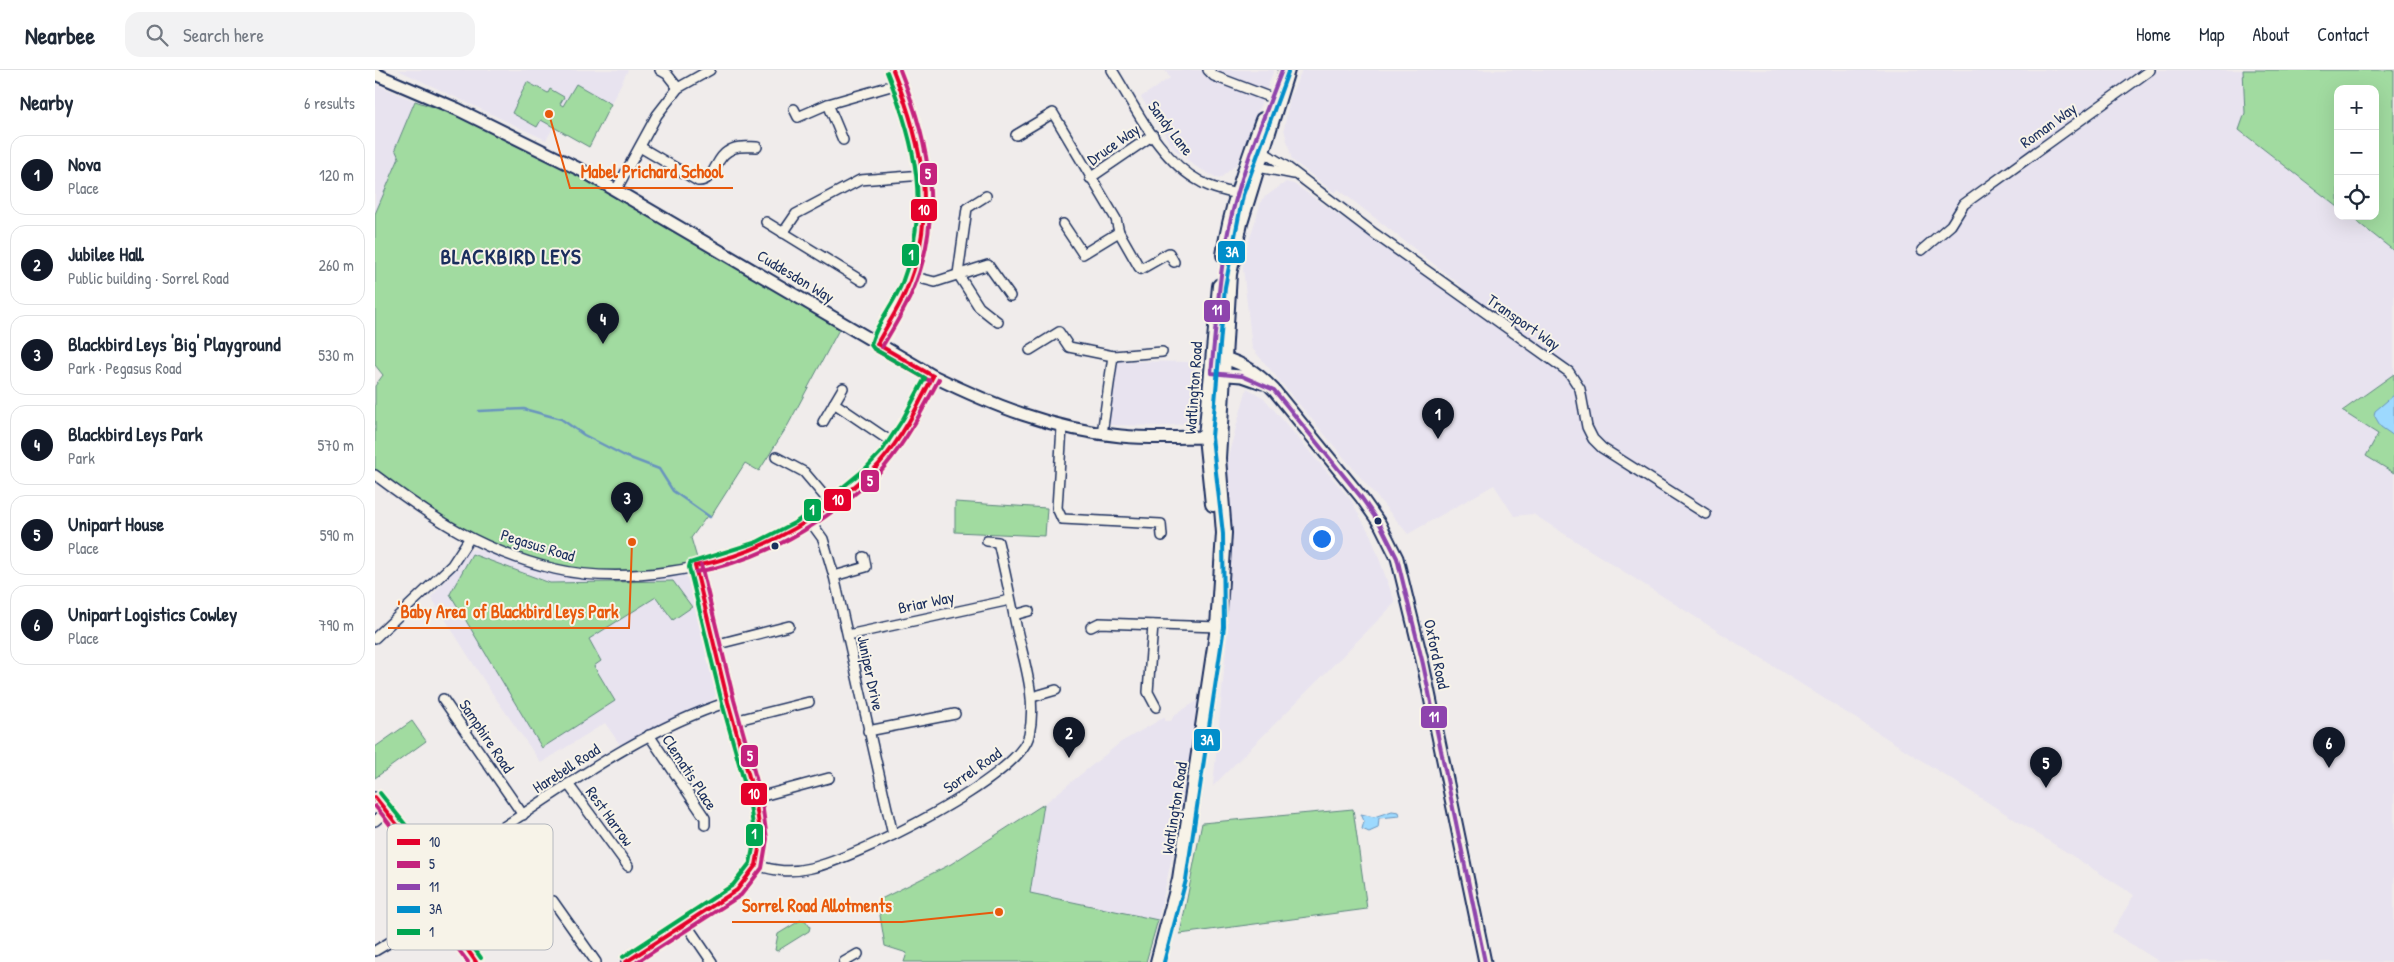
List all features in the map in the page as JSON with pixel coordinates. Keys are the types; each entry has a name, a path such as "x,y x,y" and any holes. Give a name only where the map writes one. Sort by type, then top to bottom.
{"main road":[{"name":"Watlington Road","path":"1158,962 1180,879 1218,627 1220,598 1217,533 1207,459 1213,437 1225,245 1243,196 1282,70"},
{"name":"Watlington Road","path":"1274,99 1287,70"},
{"name":"Watlington Road","path":"1243,196 1258,167 1256,153"}],"street":[{"path":"660,70 667,74 678,88"},
{"path":"616,190 657,115 678,88 710,70"},
{"path":"877,344 904,294 911,276 921,230 923,175 917,135 893,70"},
{"name":"Sandy Lane","path":"1113,70 1153,135 1169,155 1190,175 1214,188 1243,196"},
{"path":"1208,70 1213,76 1274,99"},
{"name":"Roman Way","path":"1922,250 1951,225 1965,204 2150,70"},
{"name":"Cuddesdon Way","path":"375,74 457,109 583,171 877,344 933,376 990,404 1062,427 1102,434 1213,437"},
{"path":"794,109 798,117 828,104 898,84"},
{"path":"828,104 843,140"},
{"name":"Druce Way","path":"1016,135 1053,113 1116,219 1119,232 1141,269 1167,250 1174,262"},
{"name":"Druce Way","path":"1090,178 1153,135"},
{"path":"640,146 698,181 708,178 725,152 739,146 757,147"},
{"name":"Transport Way","path":"1256,153 1287,167 1294,174 1569,372 1580,389 1587,427 1593,438 1602,448 1706,514"},
{"name":"Transport Way","path":"1258,167 1294,174"},
{"path":"783,233 795,214 860,180 923,175"},
{"path":"986,196 967,208 958,274 979,307 998,322"},
{"path":"766,222 862,280"},
{"path":"1063,224 1083,254 1119,232"},
{"path":"911,276 935,282 988,264 1010,296"},
{"path":"1030,350 1059,332 1069,346 1113,356 1162,352"},
{"path":"1102,434 1113,356"},
{"name":"Oxford Road","path":"1219,357 1262,377 1274,390 1361,497 1380,524 1397,558 1421,656 1485,962"},
{"name":"Oxford Road","path":"1217,374 1242,376 1274,390"},
{"name":"Pegasus Road","path":"375,475 433,518 469,539 515,557 555,569 590,575 632,574 695,566 749,552 777,540 810,521 832,505 879,464 918,404 933,376"},
{"path":"823,422 843,388"},
{"path":"834,403 893,444"},
{"path":"1062,427 1057,508 1058,520 1161,524 1162,536"},
{"path":"776,457 803,472 832,505"},
{"path":"779,471 785,462"},
{"name":"Juniper Drive","path":"810,521 823,539 834,576 893,835"},
{"path":"375,638 452,566 469,539"},
{"name":"Sorrel Road","path":"756,864 778,872 811,868 856,852 893,835 947,805 995,776 1015,758 1029,737 1032,698 999,542 987,541"},
{"path":"834,576 866,567 864,557"},
{"path":"626,962 737,890 748,878 756,864 761,838 755,798 728,702 695,566"},
{"name":"Briar Way","path":"848,635 1011,600"},
{"path":"1014,615 1029,611"},
{"path":"1091,627 1099,623 1218,627"},
{"path":"1153,625 1148,692 1156,707"},
{"path":"715,645 789,626"},
{"path":"1032,698 1056,690"},
{"name":"Samphire Road","path":"443,699 523,815"},
{"name":"Harebell Road","path":"509,824 623,749 704,710 728,702"},
{"path":"734,721 809,702"},
{"path":"868,731 955,714"},
{"name":"Clematis Place","path":"649,735 705,818 705,825"},
{"path":"755,798 829,778"},
{"name":"Rest Harrow","path":"568,784 628,866"},
{"path":"375,797 398,824"},
{"path":"375,821 388,810"},
{"path":"553,901 597,962"},
{"path":"686,924 712,962"},
{"path":"375,951 387,944"},
{"path":"468,950 476,962"},
{"path":"844,962 858,954"}],"shaded area":[{"path":"398,70 628,70 589,147 553,128 546,140"},
{"path":"1165,70 1274,70 1237,164 1219,179 1195,166 1174,149 1141,97 1170,78"},
{"path":"1302,70 2243,70 2245,113 2239,130 2334,204 2334,220 2355,220 2394,251 2394,374 2342,410 2379,435 2394,473 2394,962 2160,962 2112,932 2134,895 1533,514 1514,516 1494,485 1408,534 1252,348 1243,268 1245,254 1262,199 1286,182 1294,184 1456,296 1462,286 1338,189 1335,193 1292,160 1284,129 1290,97"},
{"path":"375,84 415,101 395,149 399,158 375,214"},
{"path":"1117,361 1196,362 1196,406 1190,423 1166,426 1105,425"},
{"path":"1247,388 1264,398 1351,500 1371,536 1395,603 1213,786 1228,629 1225,467"},
{"path":"475,549 515,557 695,566 714,645 719,688 714,699 623,749 605,723 541,763 490,690 431,597 457,567 467,551"},
{"path":"1199,700 1181,816 1158,920 1030,893 1044,804 1121,742 1165,717 1165,721 1171,721 1174,715"}],"green space":[{"path":"2243,70 2394,70 2394,251 2355,220 2379,220 2379,85 2334,85 2334,204 2239,130 2245,113"},
{"path":"527,82 548,93 550,89 564,97 560,104 563,106 576,84 611,104 589,147 541,120 537,127 512,113"},
{"path":"415,101 471,121 581,171 688,230 843,322 788,425 759,471 745,463 710,518 707,516 691,538 699,565 632,574 555,569 469,539 375,475 375,386 383,375 375,365 375,214 399,158 395,149"},
{"path":"2394,374 2394,473 2366,456 2378,434 2342,411"},
{"path":"955,502 1047,508 1045,536 955,532"},
{"path":"472,554 550,583 673,581 692,607 673,620 656,597 589,639 601,661 594,666 615,701 542,748 450,594"},
{"path":"412,721 426,741 375,778 375,747"},
{"path":"1044,804 1030,893 1158,920 1146,962 904,962 907,953 885,946 879,900 951,864"},
{"path":"1353,809 1367,909 1180,934 1202,823"},
{"path":"801,920 805,920 810,927 809,931 777,951 775,950 778,934"}],"water":[{"path":"2394,395 2394,436 2381,427 2374,415 2375,411"},
{"path":"1392,811 1399,812 1400,816 1379,818 1378,828 1369,832 1362,829 1364,821 1361,814 1374,817"}],"waterway":[{"path":"479,411 524,409 561,419 584,435 625,456 659,469 673,491 710,517"}],"transit line":[{"name":"10","path":"877,344 905,293 922,236 924,208 919,153 904,98 893,70"},
{"name":"5","path":"882,347 910,297 921,268 930,211 926,154 919,126 900,70"},
{"name":"11","path":"1282,70 1248,159 1232,214 1221,273 1211,373 1242,376 1274,390 1361,497 1380,524 1397,558 1423,664 1485,962"},
{"name":"1","path":"623,957 733,885 750,863 755,838 749,799 722,703 689,567 690,563 757,542 796,522 832,496 865,469 882,451 903,419 925,378 874,349 871,345 876,330 902,283 911,255 918,202 916,176 906,125 887,72"},
{"name":"3A","path":"1164,962 1186,880 1224,627 1223,534 1212,437 1225,287 1243,195 1288,72"},
{"name":"10","path":"877,344 933,376"},
{"name":"5","path":"874,349 930,381"},
{"name":"10","path":"695,566 737,555 776,539 813,518 848,492 875,468 887,454 902,433 933,376"},
{"name":"5","path":"696,572 739,561 778,545 834,511 869,482 893,456 914,424 939,379"},
{"name":"5","path":"637,962 741,895 762,868 767,839 761,796 734,700 701,565"},
{"name":"10","path":"626,962 737,890 756,865 761,838 755,798 728,702 695,566"},
{"name":"1","path":"380,793 405,824"},
{"name":"10","path":"375,797 396,824"},
{"name":"5","path":"375,806 389,824"},
{"name":"5","path":"459,950 468,962"},
{"name":"10","path":"468,950 476,962"},
{"name":"1","path":"475,950 481,958"}],"place":[{"name":"Mabel Prichard School","path":"549,114"},
{"name":"Blackbird Leys Park","path":"603,344"},
{"name":"Nova","path":"1438,439"},
{"name":"Blackbird Leys 'Big' Playground","path":"627,523"},
{"name":"'Baby Area' of Blackbird Leys Park","path":"632,542"},
{"name":"Jubilee Hall","path":"1069,758"},
{"name":"Unipart Logistics Cowley","path":"2329,768"},
{"name":"Unipart House","path":"2046,788"},
{"name":"Sorrel Road Allotments","path":"999,912"}],"district":[{"name":"BLACKBIRD LEYS","path":"511,256"}]}
